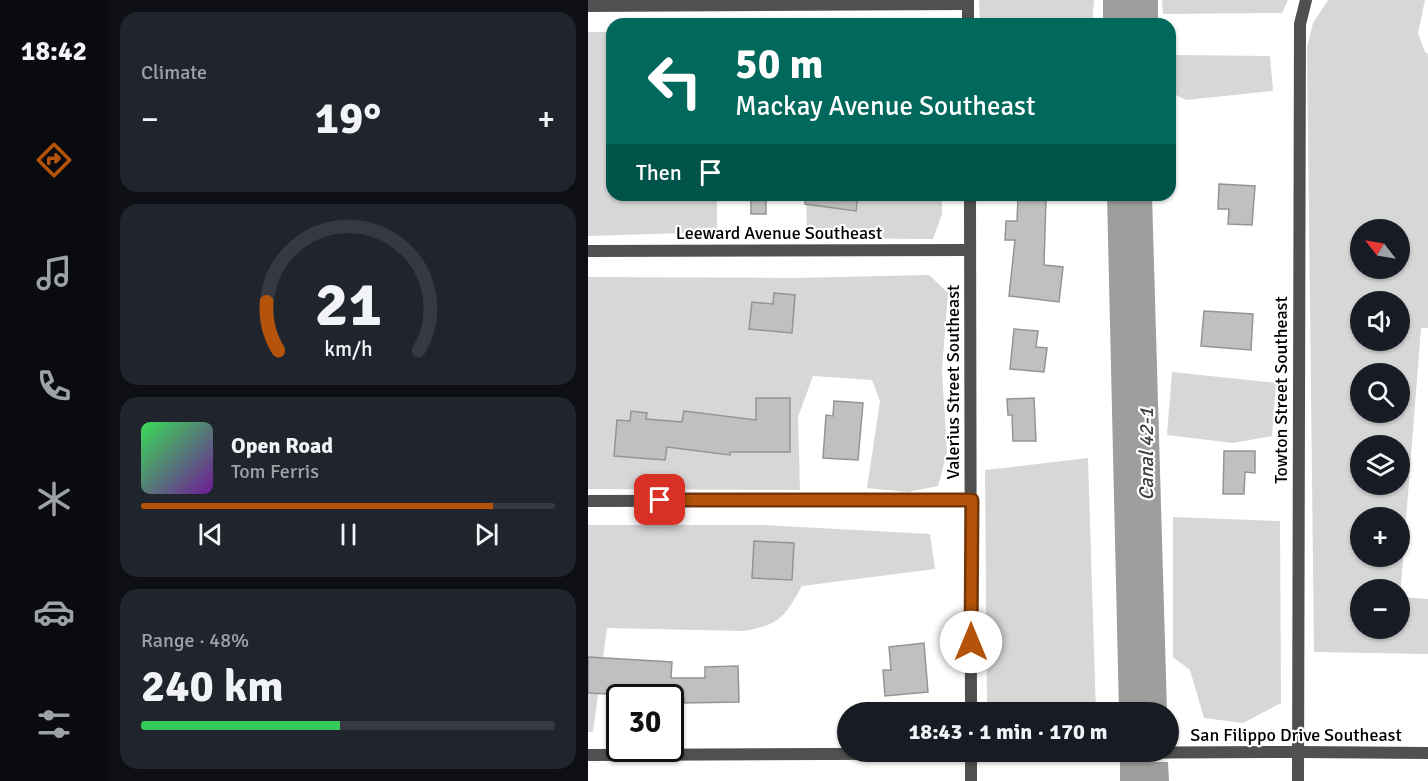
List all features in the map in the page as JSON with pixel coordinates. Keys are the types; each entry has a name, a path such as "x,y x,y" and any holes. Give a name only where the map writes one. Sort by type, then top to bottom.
{"street":[{"name":"Towton Street Southeast","path":"1298,781 1300,24 1306,0"},
{"path":"588,6 968,2 968,18"},
{"name":"Valerius Street Southeast","path":"970,201 971,702"},
{"name":"Leeward Avenue Southeast","path":"588,251 970,250"},
{"path":"588,501 972,500"},
{"name":"San Filippo Drive Southeast","path":"1179,752 1428,753"},
{"name":"San Filippo Drive Southeast","path":"588,755 837,753"},
{"path":"971,762 971,781"}],"shaded area":[{"path":"979,0 1094,0 1092,18 980,18"},
{"path":"1162,0 1288,0 1282,13 1163,14"},
{"path":"1328,0 1425,0 1418,33 1425,52 1428,54 1428,328 1421,328 1410,469 1410,435 1350,435 1350,495 1408,495 1407,507 1350,507 1350,567 1402,567 1401,579 1350,579 1350,639 1410,639 1410,598 1428,599 1428,654 1314,652 1307,47 1313,23"},
{"path":"588,32 606,32 606,201 717,201 717,232 588,236"},
{"path":"1176,55 1270,56 1273,91 1186,100 1176,95"},
{"path":"806,201 942,201 942,214 933,239 807,238"},
{"path":"929,275 948,293 942,370 947,453 938,486 908,492 867,488 880,401 872,380 813,376 798,417 800,490 588,489 588,277 792,278"},
{"path":"1172,372 1276,383 1272,436 1233,443 1167,435"},
{"path":"1088,458 1096,702 987,702 985,470"},
{"path":"1173,517 1280,521 1281,703 1243,723 1204,718 1190,670 1173,657"},
{"path":"588,525 763,525 930,534 935,569 802,586 780,618 756,629 744,631 607,628 593,732 588,732"}],"water":[{"path":"1103,0 1146,0 1146,18 1103,18"},
{"path":"1107,201 1152,201 1167,702 1119,702"},
{"path":"1120,762 1168,762 1169,781 1120,781"}],"building":[{"path":"1219,184 1255,186 1252,225 1228,224 1229,209 1218,209"},
{"path":"751,201 766,201 766,214 751,214"},
{"path":"805,201 857,201 856,211 805,204"},
{"path":"1018,201 1046,201 1044,265 1063,267 1059,302 1009,296 1015,240 1005,240 1006,221 1017,221"},
{"path":"774,293 795,295 792,333 749,329 752,302 773,304"},
{"path":"1204,311 1253,314 1251,350 1201,346"},
{"path":"1014,329 1038,331 1036,347 1047,348 1044,372 1010,369"},
{"path":"756,398 790,398 790,452 730,452 730,455 667,447 665,460 614,456 617,420 630,421 631,411 647,413 646,419 682,422 684,411 756,420"},
{"path":"1034,398 1036,441 1013,441 1012,415 1008,415 1007,399"},
{"path":"834,401 863,403 858,460 823,458 826,415 833,416"},
{"path":"1224,451 1255,451 1255,473 1245,472 1244,494 1223,494"},
{"path":"754,541 794,543 792,580 752,578"},
{"path":"924,643 928,692 885,696 883,670 891,670 889,647"},
{"path":"588,657 672,662 671,678 705,678 705,667 738,666 739,702 684,703 684,684 606,684 606,694 588,693"}],"waterway":[{"name":"Canal 42-1","path":"1148,0 1148,18"}],"route":[{"path":"660,500 972,500 971,642"}]}
